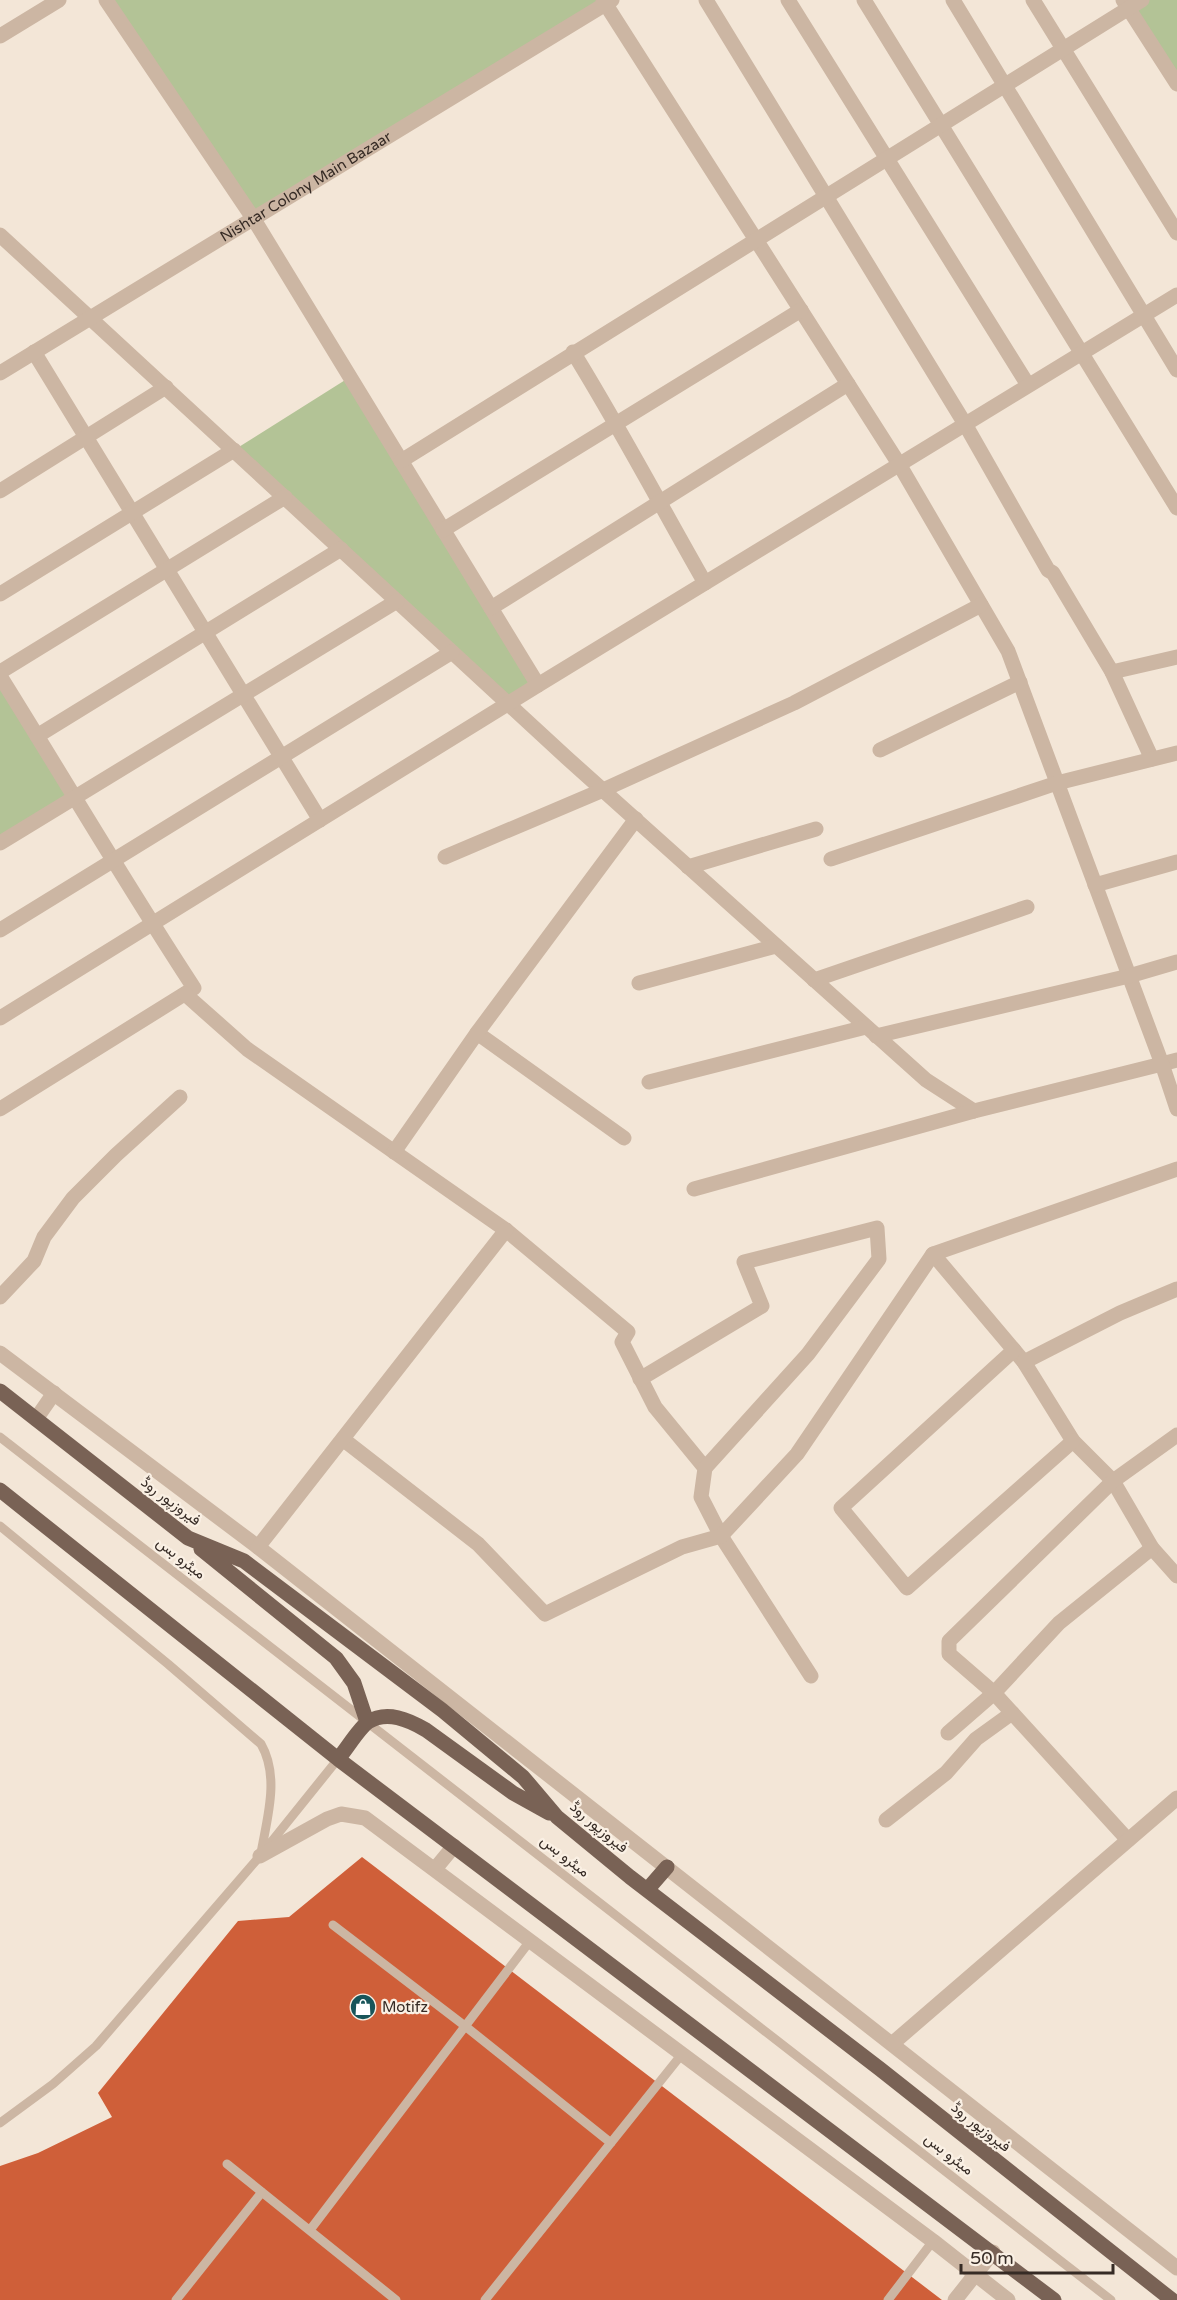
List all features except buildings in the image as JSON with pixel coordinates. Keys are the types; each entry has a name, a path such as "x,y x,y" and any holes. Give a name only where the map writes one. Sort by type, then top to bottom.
{"main road":[{"name":"فیروزپور روڈ","path":"0,1391 188,1538 244,1561 442,1710 523,1778 557,1817 647,1890 880,2069 1172,2300"},
{"path":"0,1490 338,1759 1054,2300"},
{"path":"188,1538 336,1658 354,1683 367,1722"},
{"path":"338,1759 367,1722 384,1717 400,1718 411,1721 513,1793 557,1817"},
{"path":"647,1890 667,1867"}],"street":[{"path":"0,36 59,0"},
{"path":"106,0 253,218 538,685"},
{"path":"706,0 965,424 1048,570 1053,573 1113,672 1152,759"},
{"path":"788,0 1028,385"},
{"path":"864,0 1177,508"},
{"path":"953,0 1177,370"},
{"path":"1033,0 1177,233"},
{"path":"401,460 755,239 942,126 1126,4 1142,0"},
{"path":"607,2 899,464 1008,651 1129,976 1169,1062 1177,1110"},
{"name":"Nishtar Colony Main Bazaar","path":"0,373 607,2"},
{"path":"1126,4 1177,84"},
{"path":"0,235 688,867 926,1080 974,1111"},
{"path":"0,1018 508,703 1177,295"},
{"path":"443,530 801,310"},
{"path":"34,352 167,570 207,631 243,695 320,820"},
{"path":"573,352 617,423 658,503 705,583"},
{"path":"491,608 848,384"},
{"path":"0,491 166,387"},
{"path":"0,594 234,450"},
{"path":"0,1109 194,988 112,861 0,674 285,497"},
{"path":"37,736 341,549"},
{"path":"0,843 397,601"},
{"path":"445,857 603,790 794,703 981,605"},
{"path":"0,930 452,652"},
{"path":"1113,672 1177,657"},
{"path":"880,750 1020,682"},
{"path":"831,859 1057,783 1177,753"},
{"path":"394,1152 477,1033 636,819"},
{"path":"688,867 816,830"},
{"path":"1095,885 1177,862"},
{"path":"814,980 1027,907"},
{"path":"639,983 776,946"},
{"path":"649,1082 871,1031 1129,976 1177,962"},
{"path":"185,994 247,1049 506,1230 628,1332 622,1342 655,1407 705,1468"},
{"path":"477,1033 624,1138"},
{"path":"694,1189 974,1111 1169,1062"},
{"path":"0,1297 33,1261 44,1237 73,1198 180,1097"},
{"path":"344,1440 478,1544 545,1614 682,1547 721,1536 797,1454 933,1254 1177,1169"},
{"path":"640,1379 762,1306 744,1262 877,1228 879,1259 808,1354 705,1468 701,1497 721,1536 811,1676"},
{"path":"258,1547 344,1440 506,1230"},
{"path":"933,1254 1019,1356 1073,1441 1113,1481 1152,1548 1175,1569"},
{"path":"1073,1441 906,1588 841,1508 1019,1356 1177,1289"},
{"path":"0,1353 258,1547 1177,2268"},
{"path":"36,1419 54,1393"},
{"path":"1128,1840 994,1693 949,1654 949,1641 1113,1481 1177,1435"},
{"path":"948,1733 994,1693 1059,1623 1152,1548"},
{"path":"886,1820 946,1773 976,1739 1012,1713"},
{"path":"893,2043 1177,1798"},
{"path":"260,1856 327,1819 341,1814 365,1818 933,2241 1008,2300"},
{"path":"435,1869 454,1846"},
{"path":"955,2300 993,2252"}],"lane":[{"name":"میٹرو بس","path":"0,1437 1111,2300"},
{"path":"0,1526 261,1744 269,1758 271,1773 268,1812 260,1856"},
{"path":"0,2122 53,2084 96,2046 260,1856 338,1759"},
{"path":"333,1925 465,2026 611,2143"},
{"path":"310,2230 530,1941"},
{"path":"484,2300 682,2055"},
{"path":"227,2163 396,2300"},
{"path":"177,2300 262,2192"},
{"path":"888,2300 933,2241"}],"green space":[{"path":"106,0 603,0 253,218"},
{"path":"1142,0 1177,0 1177,84 1128,8"},
{"path":"350,377 538,685 508,703 234,450"},
{"path":"0,676 75,796 0,843"}],"place":[{"name":"Motifz","path":"363,2007"}]}
